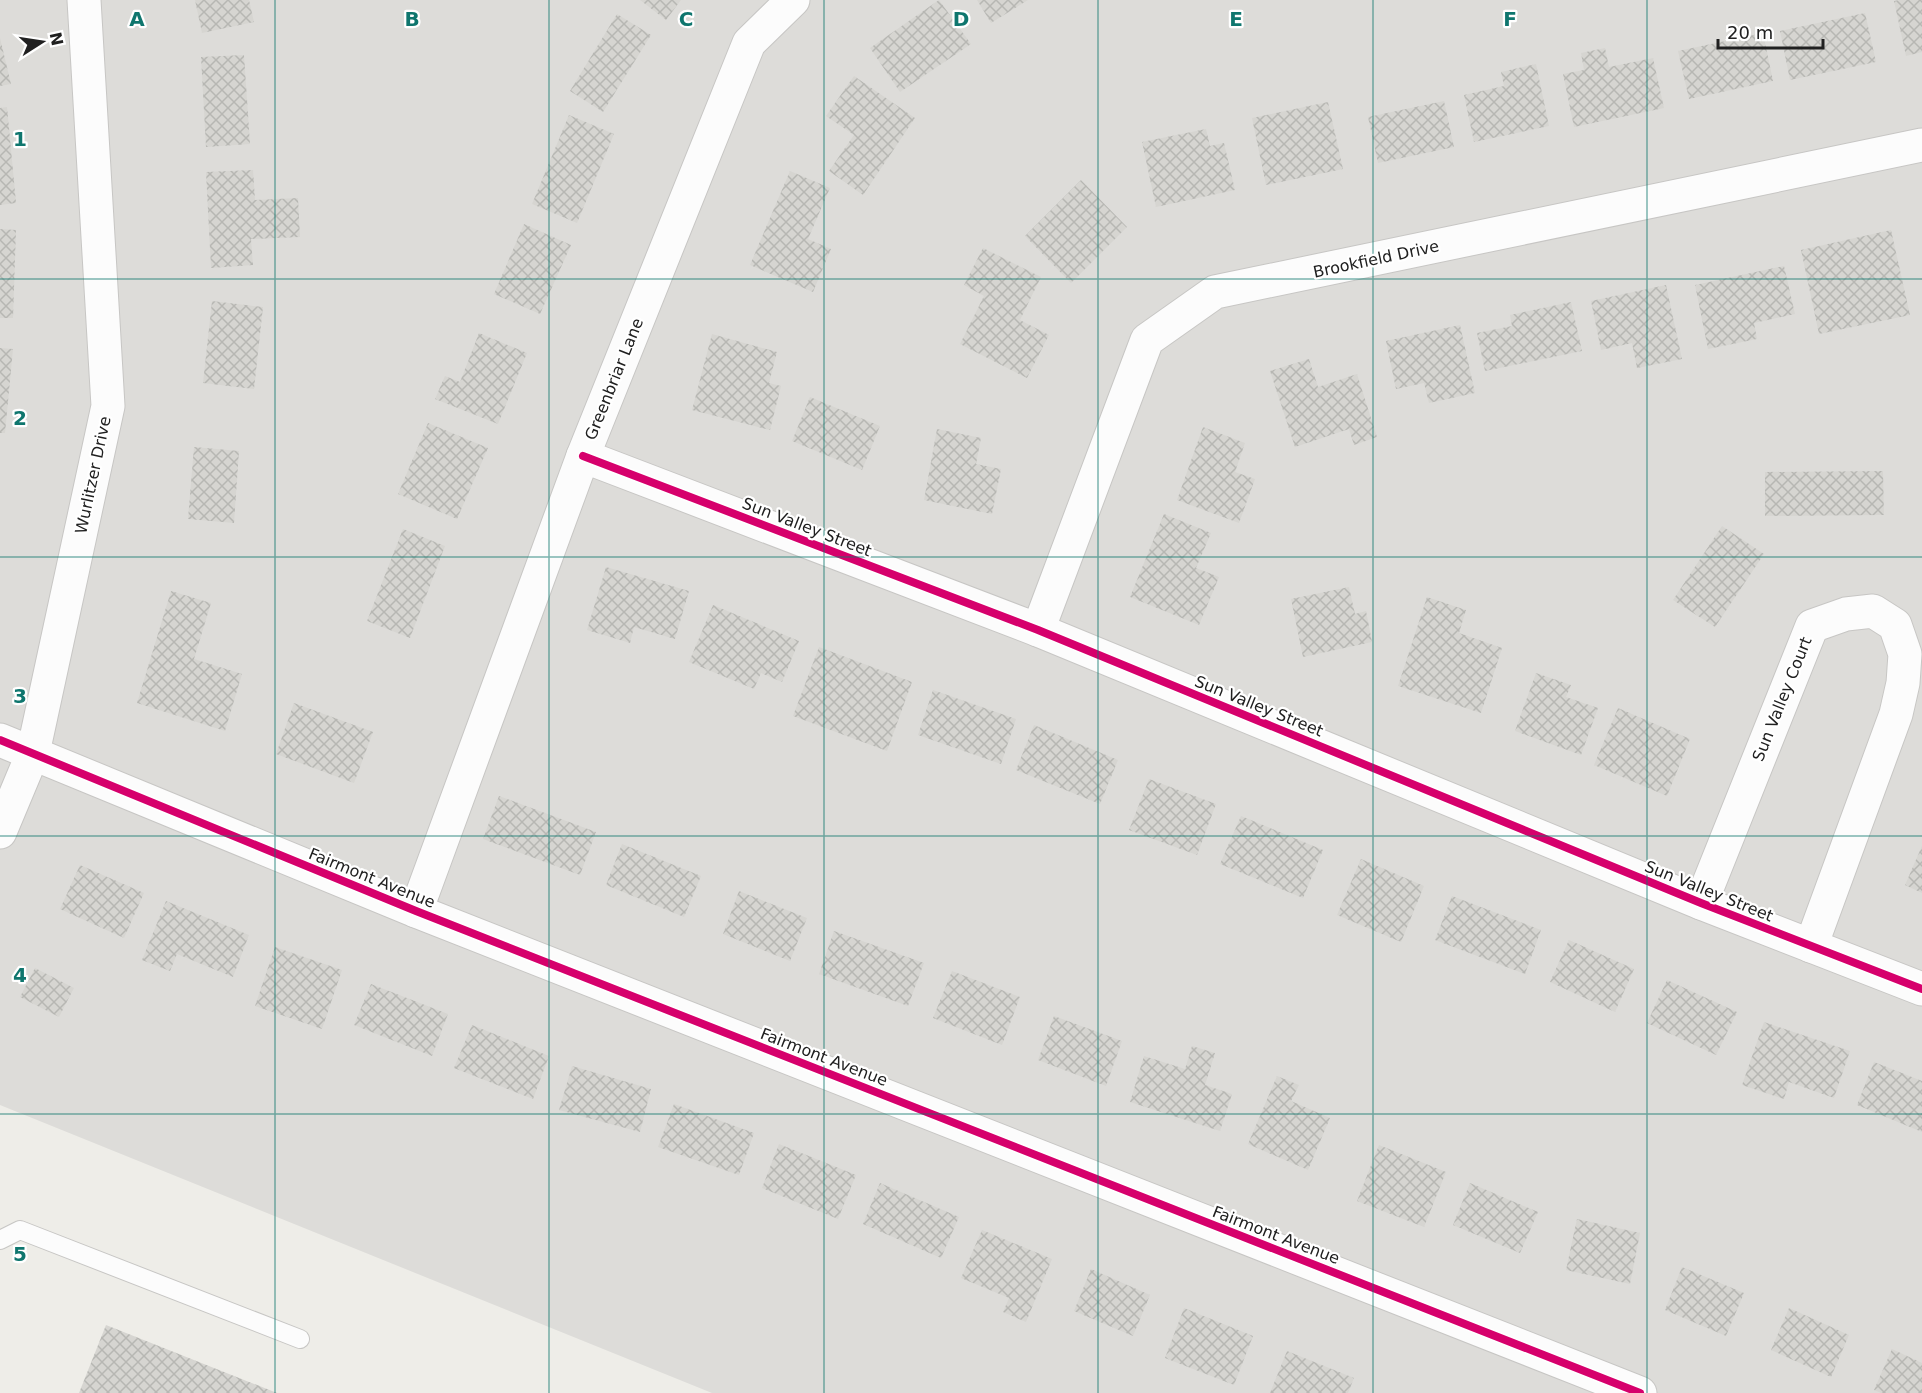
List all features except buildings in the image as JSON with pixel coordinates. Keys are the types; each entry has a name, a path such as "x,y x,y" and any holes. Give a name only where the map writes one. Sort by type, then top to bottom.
{"street":[{"name":"Wurlitzer Drive","path":"0,832 33,753 108,406 84,0"},
{"name":"Greenbriar Lane","path":"416,911 583,456 749,43 793,0"},
{"name":"Brookfield Drive","path":"1038,630 1147,340 1215,292 1922,145"},
{"name":"Sun Valley Street","path":"583,456 1038,630 1701,903 1922,989"},
{"name":"Sun Valley Court","path":"1701,903 1812,626 1846,614 1873,611 1895,625 1905,654 1903,683 1896,714 1811,946"},
{"name":"Fairmont Avenue","path":"0,740 416,911 1640,1393"}],"lane":[{"path":"0,1240 20,1230 300,1340"}],"shaded area":[{"path":"0,0 1922,0 1922,1393 712,1393 0,1105"}],"cycle path":[{"path":"583,456 1038,630 1701,903 1922,989"},
{"path":"0,740 416,911 1640,1393"}]}
